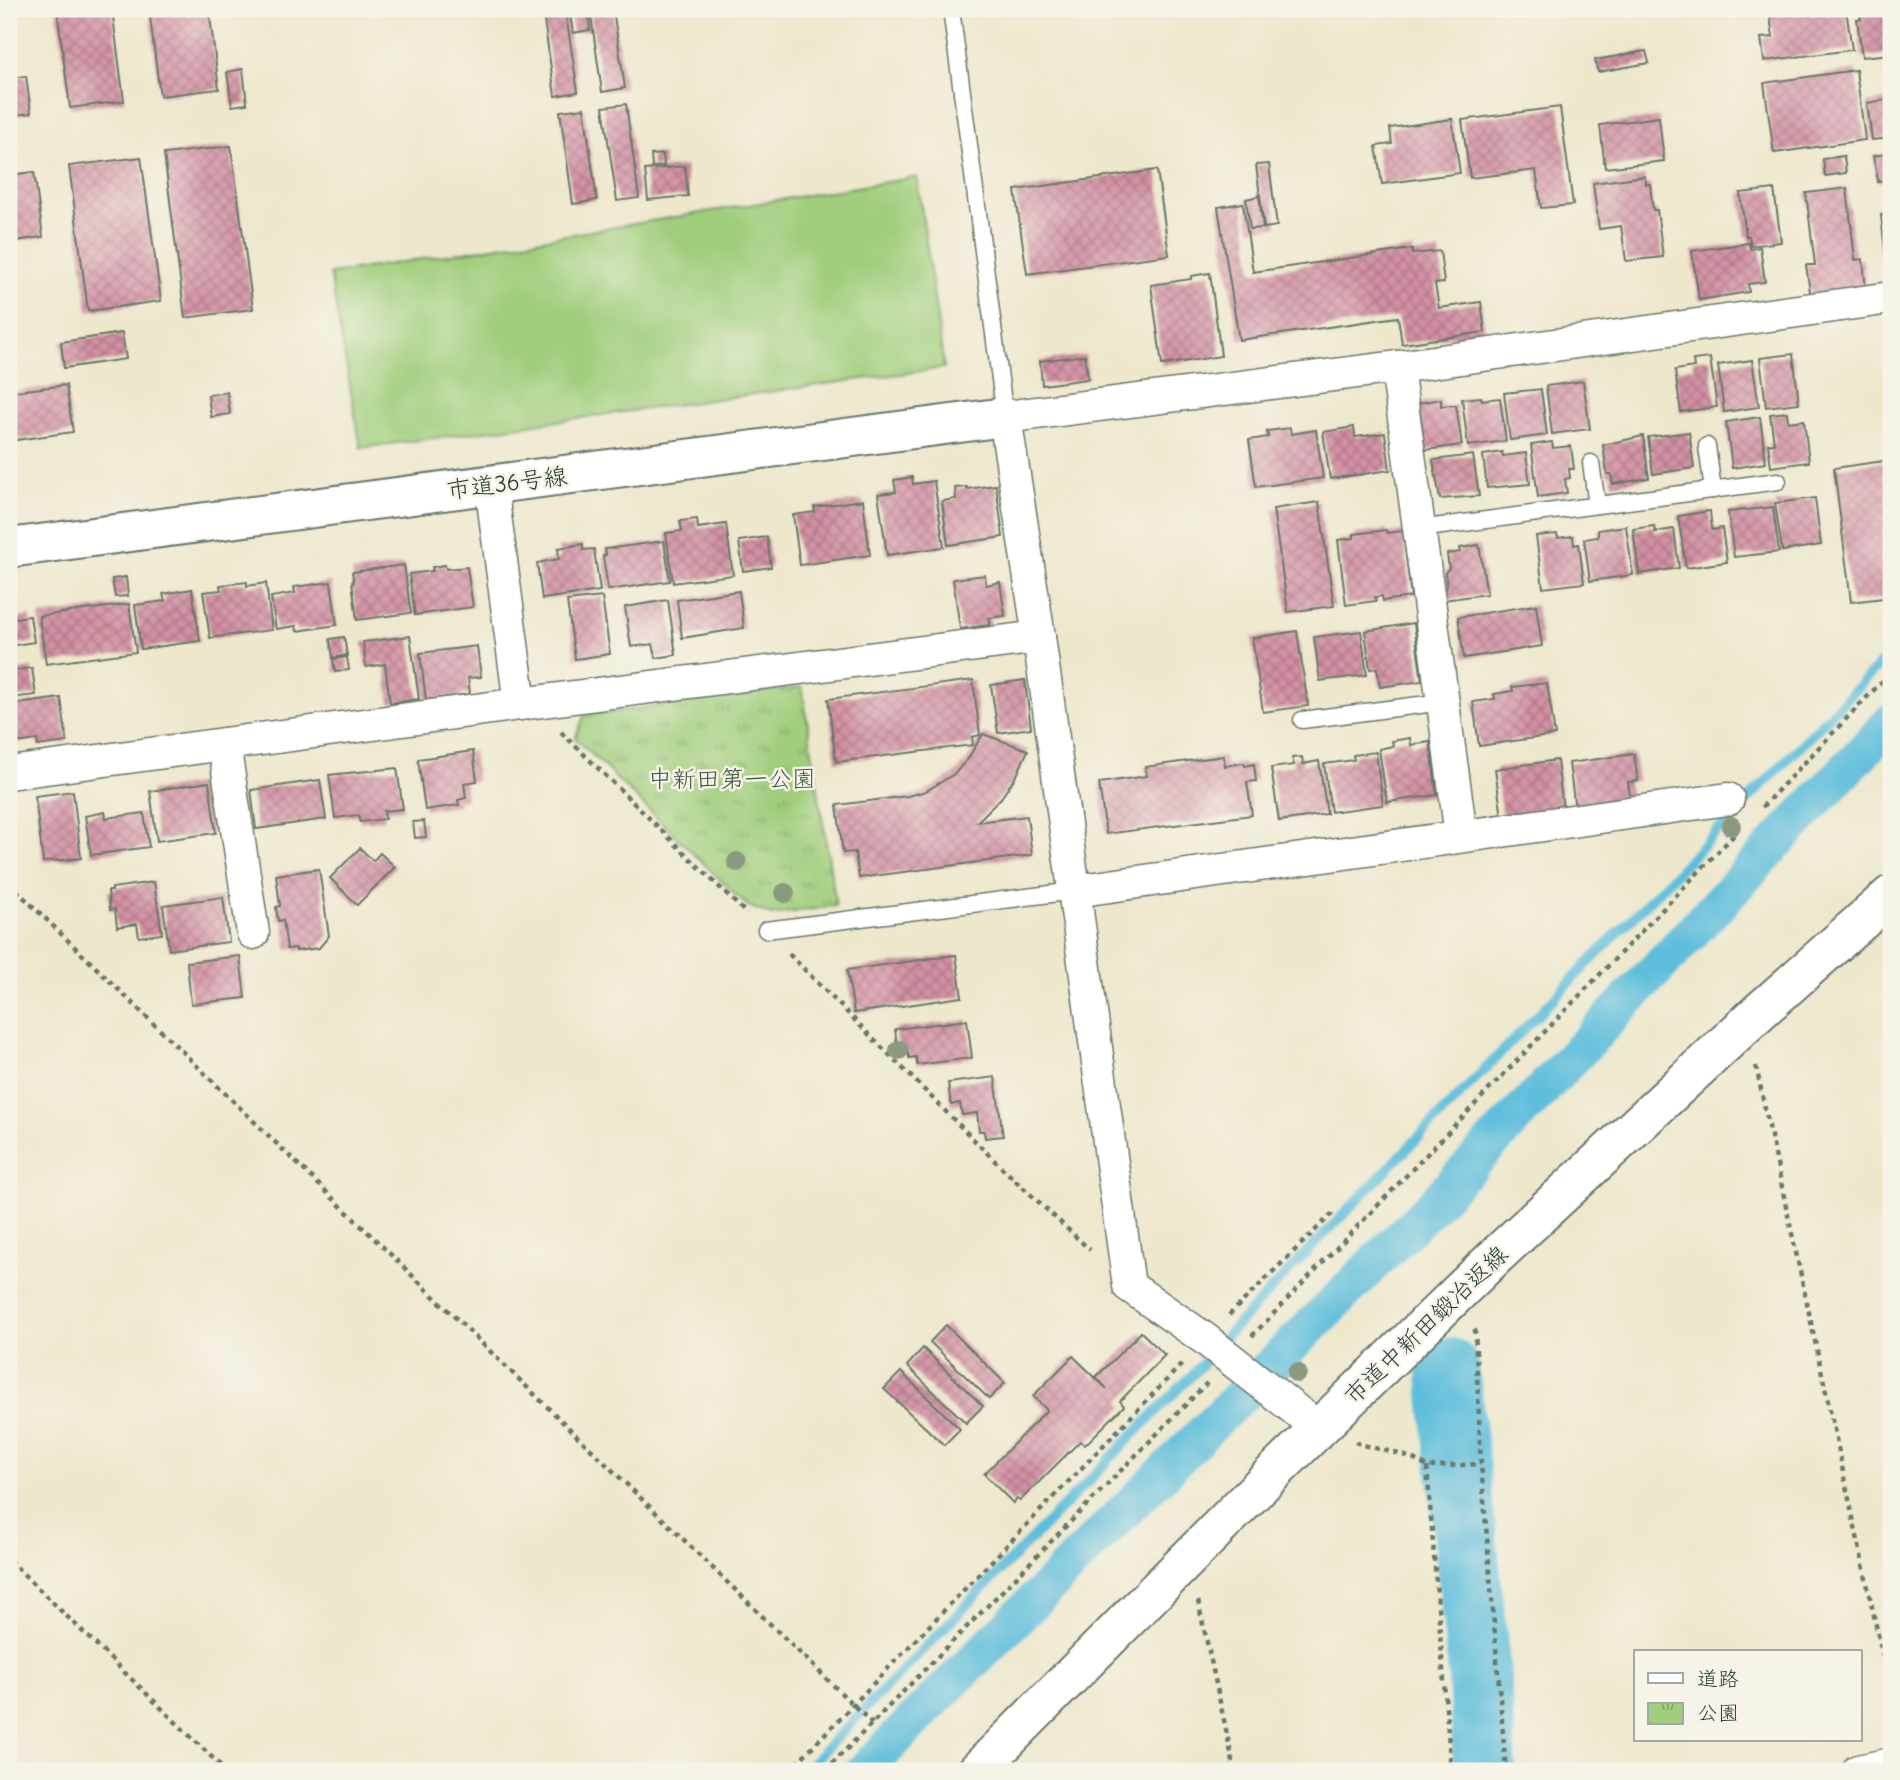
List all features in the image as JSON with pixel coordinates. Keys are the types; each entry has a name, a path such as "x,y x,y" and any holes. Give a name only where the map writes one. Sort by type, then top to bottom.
{"street":[{"path":"1320,1429 1129,1286 1039,637 1005,418 1891,298"},
{"path":"1396,367 1461,835"},
{"name":"市道36号線","path":"9,548 1005,418"},
{"path":"491,485 520,704"},
{"path":"9,773 1039,637"},
{"path":"224,744 253,933"},
{"path":"1074,891 1728,799"},
{"name":"市道中新田鍛冶返線","path":"977,1771 1469,1283 1734,1034 1891,895"},
{"path":"1858,1771 1891,1765"}],"lane":[{"path":"951,9 1005,418"},
{"path":"1707,446 1713,490"},
{"path":"1591,463 1597,505"},
{"path":"1419,528 1777,481"},
{"path":"1302,720 1443,702"},
{"path":"766,930 1074,891"}],"path":[{"path":"1756,813 1891,672"},
{"path":"520,704 561,732 735,903 766,930 999,1165 1129,1286"},
{"path":"1761,795 1775,794"},
{"path":"789,1771 1217,1353 1738,831"},
{"path":"9,883 872,1723"},
{"path":"1734,1034 1755,1063 1891,1695"},
{"path":"825,1771 1217,1353 1336,1210"},
{"path":"1469,1283 1506,1771"},
{"path":"1320,1429 1376,1450 1414,1458 1427,1467 1481,1464"},
{"path":"1427,1467 1451,1771"},
{"path":"1189,1558 1235,1771"},
{"path":"9,1560 226,1771"}],"green space":[{"path":"917,177 944,368 361,448 330,274"},
{"name":"中新田第一公園","path":"802,687 836,906 771,915 747,906 575,738 584,716"}],"building":[{"path":"57,9 112,9 124,101 70,108"},
{"path":"149,9 209,9 219,89 160,96"},
{"path":"565,9 578,92 555,96 543,13"},
{"path":"569,9 588,9 590,30 573,33"},
{"path":"590,9 613,9 625,88 602,92"},
{"path":"1769,9 1846,9 1852,50 1764,61 1761,38 1773,37"},
{"path":"1859,9 1891,9 1891,54 1862,57 1857,19 1861,19"},
{"path":"1646,51 1649,63 1598,72 1595,60"},
{"path":"243,69 247,104 232,106 227,72"},
{"path":"1856,70 1865,140 1774,153 1764,83"},
{"path":"26,76 31,113 9,116 9,78"},
{"path":"1891,99 1891,138 1872,140 1867,103"},
{"path":"626,104 639,198 617,201 603,107"},
{"path":"1560,107 1573,205 1541,208 1536,170 1470,178 1462,120"},
{"path":"584,108 597,200 573,204 560,111"},
{"path":"1659,117 1664,161 1605,168 1600,125"},
{"path":"1452,119 1460,173 1382,184 1376,146 1392,144 1390,128"},
{"path":"231,146 253,309 185,318 164,154"},
{"path":"1891,153 1891,180 1878,182 1873,156"},
{"path":"663,154 664,166 652,167 651,155"},
{"path":"1844,156 1846,173 1825,176 1823,159"},
{"path":"141,157 161,301 88,311 69,166"},
{"path":"1269,164 1277,226 1264,228 1256,165"},
{"path":"685,166 688,196 648,200 645,170"},
{"path":"1157,170 1169,255 1027,274 1015,190"},
{"path":"34,172 43,237 9,242 9,175"},
{"path":"1645,176 1646,184 1650,184 1653,210 1657,210 1663,257 1626,261 1621,226 1599,229 1593,183"},
{"path":"1847,188 1855,260 1863,259 1866,292 1811,299 1806,265 1815,265 1806,193"},
{"path":"1774,189 1781,242 1751,246 1749,236 1746,236 1740,193"},
{"path":"1259,196 1263,228 1250,229 1246,199"},
{"path":"1243,203 1253,272 1412,249 1412,254 1440,251 1444,283 1435,284 1439,308 1481,302 1485,332 1402,344 1398,317 1239,340 1218,207"},
{"path":"1891,214 1891,278 1888,278 1881,215"},
{"path":"1749,243 1750,249 1760,247 1765,282 1748,284 1749,292 1699,300 1692,251"},
{"path":"1210,273 1221,356 1162,365 1151,285"},
{"path":"122,333 126,359 64,368 61,342"},
{"path":"1793,354 1799,403 1766,407 1760,358"},
{"path":"1085,355 1088,379 1042,385 1040,361"},
{"path":"1710,358 1717,407 1681,412 1675,370 1694,367 1693,360"},
{"path":"1752,360 1759,407 1724,412 1718,365"},
{"path":"1583,381 1590,429 1552,434 1546,386"},
{"path":"66,385 73,432 9,441 9,392"},
{"path":"1541,389 1547,435 1510,440 1504,393"},
{"path":"227,392 230,414 211,417 208,395"},
{"path":"1481,397 1482,400 1500,398 1506,441 1468,446 1462,399"},
{"path":"1441,399 1441,406 1456,405 1462,445 1425,450 1419,403"},
{"path":"1787,412 1788,422 1804,420 1809,462 1771,467 1768,444 1774,443 1770,414"},
{"path":"1760,417 1766,463 1732,468 1726,422"},
{"path":"1354,427 1355,437 1385,433 1390,470 1330,479 1323,432"},
{"path":"1290,428 1291,434 1316,430 1323,478 1256,487 1249,440 1268,437 1267,431"},
{"path":"1689,432 1694,468 1653,474 1648,437"},
{"path":"1643,436 1649,478 1613,484 1611,474 1607,474 1603,445"},
{"path":"1552,442 1553,448 1571,446 1574,469 1569,469 1570,478 1565,479 1567,493 1538,497 1531,445"},
{"path":"1502,452 1503,456 1526,453 1530,484 1487,488 1483,455"},
{"path":"1473,455 1479,496 1440,499 1433,460"},
{"path":"1891,460 1891,597 1851,602 1834,468"},
{"path":"912,477 913,484 934,481 944,547 887,555 878,494 896,492 894,480"},
{"path":"996,485 1003,537 948,545 942,501 956,499 955,488"},
{"path":"1815,498 1821,545 1782,551 1775,503"},
{"path":"863,500 870,555 800,565 793,515 815,512 814,507"},
{"path":"1319,502 1334,606 1288,612 1273,509"},
{"path":"1773,507 1779,552 1734,557 1728,512"},
{"path":"1710,511 1712,530 1722,528 1727,562 1686,568 1678,516"},
{"path":"697,519 698,528 726,524 733,575 673,583 666,533 682,531 680,521"},
{"path":"1626,526 1633,575 1590,581 1584,539 1598,537 1598,530"},
{"path":"1654,526 1655,532 1674,529 1679,568 1639,574 1633,529"},
{"path":"1386,530 1387,533 1403,531 1411,597 1383,601 1382,596 1375,597 1376,601 1346,605 1338,540 1354,538 1354,534"},
{"path":"1557,534 1558,538 1573,536 1574,545 1579,544 1584,583 1543,588 1536,536"},
{"path":"767,537 771,567 743,571 739,541"},
{"path":"664,541 670,581 608,590 603,556 606,555 605,549"},
{"path":"583,544 583,550 594,549 600,591 542,599 537,563 559,559 558,548"},
{"path":"1479,545 1487,594 1444,600 1442,591 1447,587 1445,573 1449,568 1447,554 1461,552 1460,548"},
{"path":"404,565 411,613 357,620 352,572"},
{"path":"445,565 446,569 467,567 473,607 415,615 409,574 433,571 432,567"},
{"path":"985,575 986,585 1000,582 1005,616 989,618 990,625 960,629 953,579"},
{"path":"126,577 128,596 115,597 112,579"},
{"path":"247,582 247,586 266,583 272,630 210,638 203,592 221,590 220,585"},
{"path":"331,582 337,625 297,631 296,626 276,629 271,597 295,593 294,587"},
{"path":"192,589 200,641 141,649 135,605 165,601 163,594"},
{"path":"739,591 744,628 682,638 677,600"},
{"path":"602,597 610,654 575,659 567,601"},
{"path":"668,600 676,655 656,658 653,644 631,647 625,607"},
{"path":"129,604 136,652 46,664 39,616"},
{"path":"1536,605 1542,646 1464,658 1458,617"},
{"path":"30,616 34,642 9,646 9,619"},
{"path":"1414,623 1422,681 1380,687 1377,668 1370,669 1365,631"},
{"path":"1297,631 1308,706 1263,712 1252,638"},
{"path":"1361,631 1367,675 1320,681 1314,637"},
{"path":"410,636 419,699 390,703 385,664 366,667 363,642"},
{"path":"344,637 347,655 333,658 330,639"},
{"path":"477,646 481,677 468,678 470,694 426,700 420,653"},
{"path":"347,657 349,670 335,672 333,659"},
{"path":"32,668 36,695 11,698 9,671"},
{"path":"973,680 980,735 972,737 973,745 836,762 828,699"},
{"path":"1025,680 1031,728 998,733 991,685"},
{"path":"1547,683 1555,735 1479,746 1473,702 1495,699 1494,694 1513,691 1512,687"},
{"path":"61,698 67,742 38,746 37,740 15,743 10,705"},
{"path":"983,734 1028,750 1018,773 1001,798 977,822 1027,816 1032,855 859,878 855,852 843,853 837,805 908,796 926,791 954,774 967,760"},
{"path":"1410,738 1411,745 1430,742 1437,795 1387,802 1379,749 1393,746 1392,741"},
{"path":"473,751 477,781 464,783 466,798 458,800 459,805 425,810 418,759"},
{"path":"1376,752 1383,805 1331,812 1324,764 1354,760 1353,755"},
{"path":"1634,754 1638,781 1628,782 1631,801 1575,809 1569,763"},
{"path":"1224,756 1225,766 1254,764 1256,781 1247,782 1252,815 1106,834 1099,783 1147,776 1145,767"},
{"path":"1302,757 1303,764 1319,761 1327,814 1279,821 1271,768 1294,765 1292,758"},
{"path":"1557,760 1563,809 1502,817 1495,769"},
{"path":"397,768 403,809 384,811 385,819 360,822 359,815 335,818 329,775"},
{"path":"320,780 326,819 256,829 251,790"},
{"path":"209,782 216,833 157,841 150,791"},
{"path":"73,791 81,858 43,862 35,796"},
{"path":"105,812 106,818 144,813 149,847 91,855 85,816"},
{"path":"424,821 426,837 415,838 413,822"},
{"path":"360,848 373,861 380,853 395,867 357,905 330,878"},
{"path":"319,869 329,936 319,948 296,951 296,948 287,949 283,920 278,921 276,907 280,906 276,875"},
{"path":"154,882 162,934 139,937 137,924 117,927 115,909 110,910 108,891 112,891 112,888"},
{"path":"223,897 229,942 169,950 163,905"},
{"path":"956,955 962,997 854,1013 847,970"},
{"path":"240,956 245,998 191,1004 187,962"},
{"path":"967,1020 972,1058 917,1065 916,1057 909,1058 908,1051 898,1053 895,1029"},
{"path":"995,1077 1003,1136 985,1138 984,1131 979,1131 977,1113 962,1115 960,1103 951,1105 948,1083"},
{"path":"946,1325 1005,1383 989,1399 930,1342"},
{"path":"1141,1332 1165,1355 1120,1401 1124,1406 1085,1445 1080,1441 1020,1501 1017,1499 1013,1503 984,1474 1047,1410 1033,1396 1073,1356 1107,1389 1096,1377"},
{"path":"923,1348 983,1406 966,1423 907,1366"},
{"path":"901,1372 960,1429 944,1445 884,1389"}],"waterway":[{"path":"804,1771 1195,1372 1228,1334 1405,1151 1891,653"},
{"path":"864,1771 1431,1207 1891,722"},
{"path":"1448,1369 1479,1670 1485,1771"}]}
